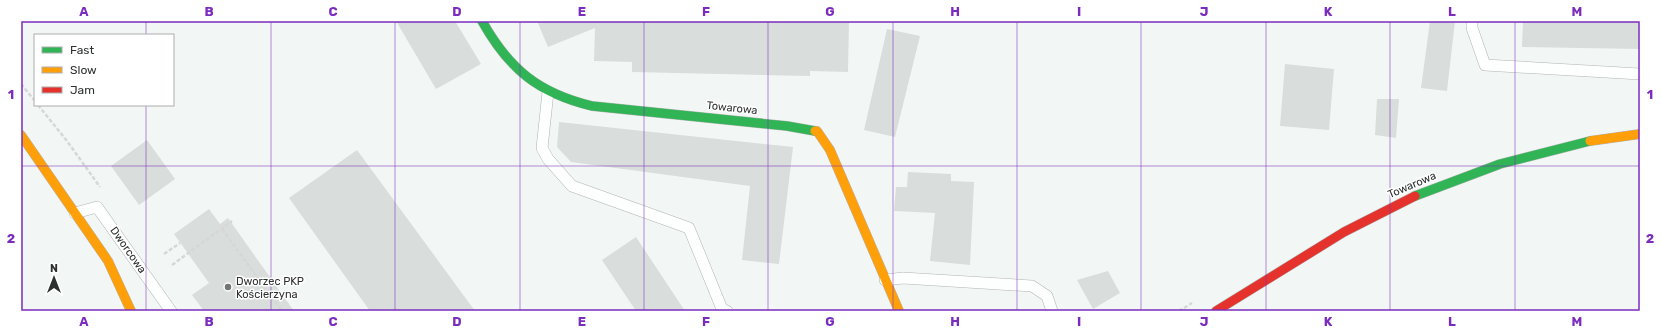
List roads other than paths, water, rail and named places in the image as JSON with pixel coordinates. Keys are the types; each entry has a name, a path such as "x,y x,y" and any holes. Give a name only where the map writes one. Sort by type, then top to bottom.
{"street":[{"name":"Towarowa","path":"482,21 496,45 510,63 528,79 548,92 569,101 592,106 787,126 817,131 830,150 899,311"},
{"name":"Towarowa","path":"1216,311 1344,233 1389,208 1455,180 1512,161 1570,145 1640,134"},
{"name":"Dworcowa","path":"21,135 108,261 131,311"}],"lane":[{"path":"1472,21 1472,28 1485,65 1640,74"},
{"path":"548,92 542,143 548,159 572,186 689,228 722,309 727,311"},
{"name":"Dworcowa","path":"75,213 98,208 171,311"},
{"path":"885,280 903,278 1032,286 1047,296 1052,311"}],"place":[{"name":"Dworzec PKP Kościerzyna","path":"228,287"}]}
